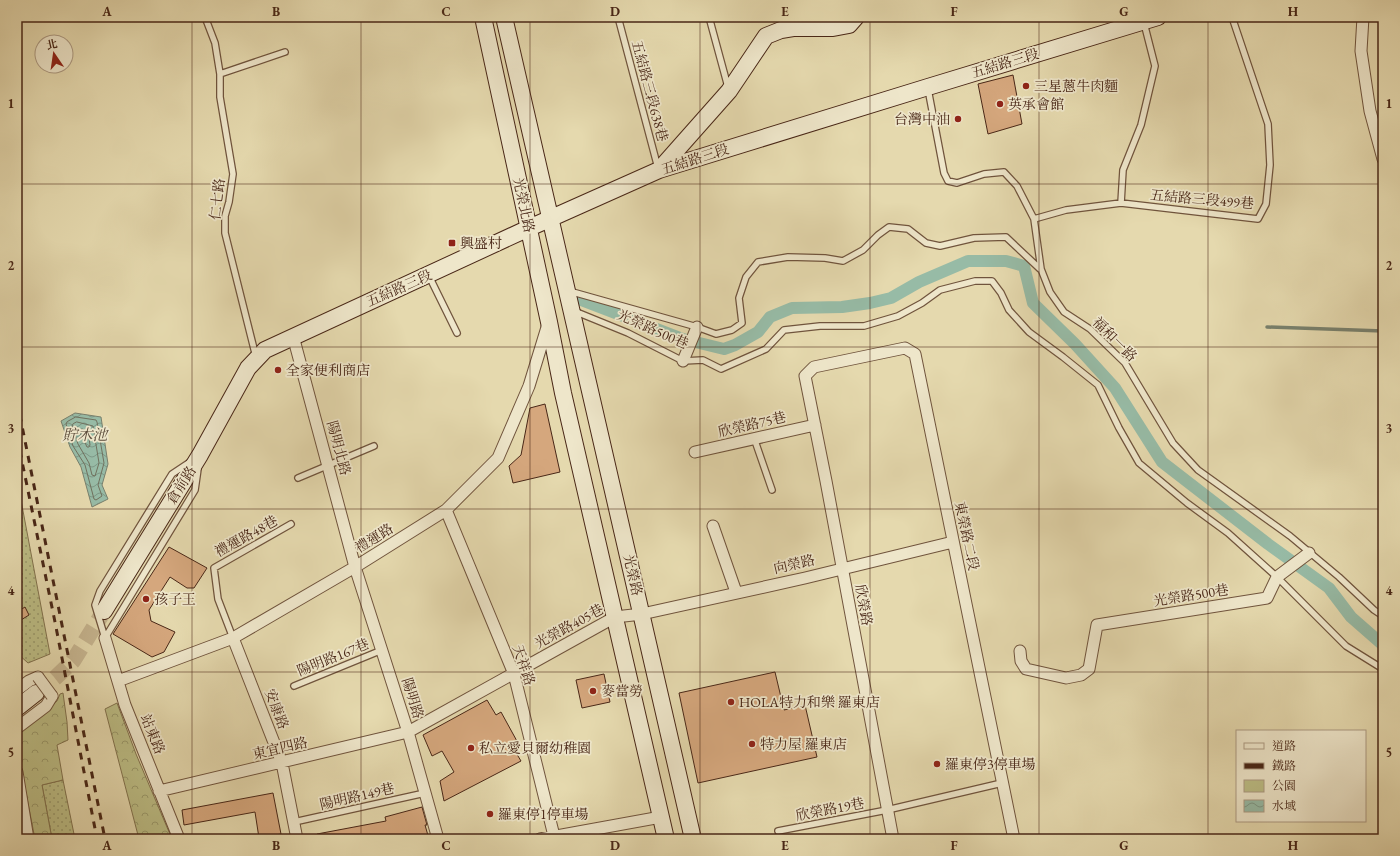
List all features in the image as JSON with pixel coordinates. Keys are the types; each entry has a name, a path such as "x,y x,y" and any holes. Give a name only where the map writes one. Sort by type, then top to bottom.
{"street":[{"name":"光榮北路","path":"483,17 549,322 562,393"},
{"name":"光榮北路","path":"504,17 550,219 573,310"},
{"path":"658,170 729,91 766,36 781,30 793,28 833,28 849,25 856,17"},
{"path":"1363,17 1361,51 1370,111 1383,159"},
{"name":"五結路三段","path":"256,359 265,350 293,336 658,170 928,86 1151,19"},
{"name":"光榮路","path":"573,310 609,475 693,839"},
{"name":"禮運路","path":"118,681 233,638 355,567 446,510 498,458 530,386 549,322"},
{"path":"683,361 697,326"},
{"name":"陽明北路","path":"293,336 355,567"},
{"name":"東榮路二段","path":"805,376 814,367 905,348 915,354 1014,839"},
{"name":"倉前路","path":"104,611 200,455 248,368 256,359"},
{"name":"欣榮路","path":"805,376 893,839"},
{"name":"光榮路","path":"562,393 666,839"},
{"name":"欣榮路75巷","path":"695,452 815,425"},
{"name":"天祥路","path":"446,510 514,674 554,836"},
{"path":"713,526 736,592"},
{"name":"向榮路","path":"642,614 842,569 953,542"},
{"path":"1277,577 1309,553"},
{"name":"陽明路","path":"355,567 408,732 438,839"},
{"name":"光榮路500巷","path":"1020,651 1021,661 1026,669 1066,678 1081,675 1089,669 1097,625 1267,598 1277,577"},
{"name":"光榮路405巷","path":"408,732 615,617 642,614"},
{"name":"站東路","path":"105,638 125,705 179,839"},
{"name":"安康路","path":"233,638 282,763 297,839"},
{"path":"17,690 29,681 52,696 46,706 17,728"},
{"path":"17,708 37,685"},
{"name":"東宜四路","path":"160,791 408,732"},
{"path":"17,772 28,839"},
{"path":"540,839 662,817"}],"lane":[{"name":"仁七路","path":"205,17 215,43 220,74 220,97 232,174 229,202 225,216 225,233 256,359"},
{"name":"五結路三段638巷","path":"618,17 658,170"},
{"path":"709,17 729,91"},
{"name":"五結路三段499巷","path":"1034,219 1066,210 1121,203 1258,219 1266,204 1270,165 1268,124 1232,17"},
{"path":"1121,203 1123,170 1141,125 1155,66 1151,19"},
{"path":"220,74 285,52"},
{"name":"福和一路","path":"928,86 944,174 948,181 957,183 984,174 1004,172 1017,186 1034,219 1041,269 1050,292 1064,312 1090,329 1125,363 1173,443 1198,470 1290,536 1339,577 1374,610 1383,616"},
{"path":"568,291 697,326 716,334 732,330 742,323 738,298 746,277 758,262 788,257 825,258 843,261 864,250 878,235 889,227 908,229 926,243 940,246 974,238 1006,237 1041,269"},
{"path":"428,275 457,333"},
{"name":"光榮路500巷","path":"573,310 628,333 683,361 703,360 721,368 766,349 784,330 820,326 864,326 898,316 922,303 940,290 975,281 992,281 1001,293 1009,310 1029,332 1063,356 1098,385 1119,428 1139,463 1187,503 1228,533 1277,577"},
{"path":"754,438 772,490"},
{"path":"298,478 374,446"},
{"path":"105,638 95,605 100,591 172,474 200,455"},
{"path":"105,638 195,490 200,455"},
{"name":"禮運路48巷","path":"233,638 218,599 214,568 291,524"},
{"path":"1277,577 1346,646 1371,663 1383,669"},
{"name":"陽明路167巷","path":"294,686 382,650"},
{"name":"欣榮路19巷","path":"778,831 887,810 1002,782"},
{"name":"陽明路149巷","path":"294,822 425,793"}],"green space":[{"path":"17,479 50,654 28,663 17,653"},
{"path":"63,693 68,740 57,745 63,780 42,785 52,839 35,839 17,747 17,735 57,701 60,694"},
{"path":"117,703 136,754 172,839 139,839 105,709"},
{"path":"63,780 75,839 52,839 42,785"}],"water":[{"name":"貯木池","path":"75,413 101,417 108,464 102,485 108,499 92,507 81,467 70,447 61,421"}],"building":[{"name":"英承會館","path":"1013,75 1022,124 988,134 978,84"},
{"path":"545,404 560,472 513,483 509,466 521,455 530,408"},
{"name":"孩子王","path":"169,547 207,568 194,588 187,588 170,577 149,610 151,621 175,632 164,652 152,657 113,634"},
{"path":"25,607 29,615 21,620 17,612"},
{"name":"特力屋 羅東店","path":"775,672 784,710 805,705 817,757 698,783 679,693"},
{"name":"麥當勞","path":"604,674 610,702 582,708 576,680"},
{"name":"私立愛貝爾幼稚園","path":"487,700 496,715 501,712 518,743 512,746 521,761 444,801 440,781 454,772 442,751 432,756 423,735"},
{"path":"273,793 281,834 259,838 255,812 184,825 182,810"},
{"path":"422,807 429,839 318,839 317,834 386,821 385,817"}],"waterway":[{"path":"581,300 683,339 724,349 735,345 758,332 770,317 792,308 842,307 891,298 919,282 968,261 1006,261 1024,266 1033,303 1075,344 1115,388 1162,462 1268,544 1329,588 1351,617 1383,645"},
{"path":"1267,327 1383,331"}],"tunnel":[{"path":"36,693 73,661 104,611"}],"railway":[{"path":"17,401 105,839"},
{"path":"17,437 97,839"}],"place":[{"name":"三星蔥牛肉麵","path":"1026,86"},
{"name":"英承會館","path":"1000,104"},
{"name":"台灣中油","path":"958,119"},
{"name":"興盛村","path":"452,243"},
{"name":"全家便利商店","path":"278,370"},
{"name":"孩子王","path":"146,599"},
{"name":"麥當勞","path":"593,691"},
{"name":"HOLA特力和樂 羅東店","path":"731,702"},
{"name":"特力屋 羅東店","path":"752,744"},
{"name":"私立愛貝爾幼稚園","path":"471,748"},
{"name":"羅東停3停車場","path":"937,764"},
{"name":"羅東停1停車場","path":"490,814"}]}
